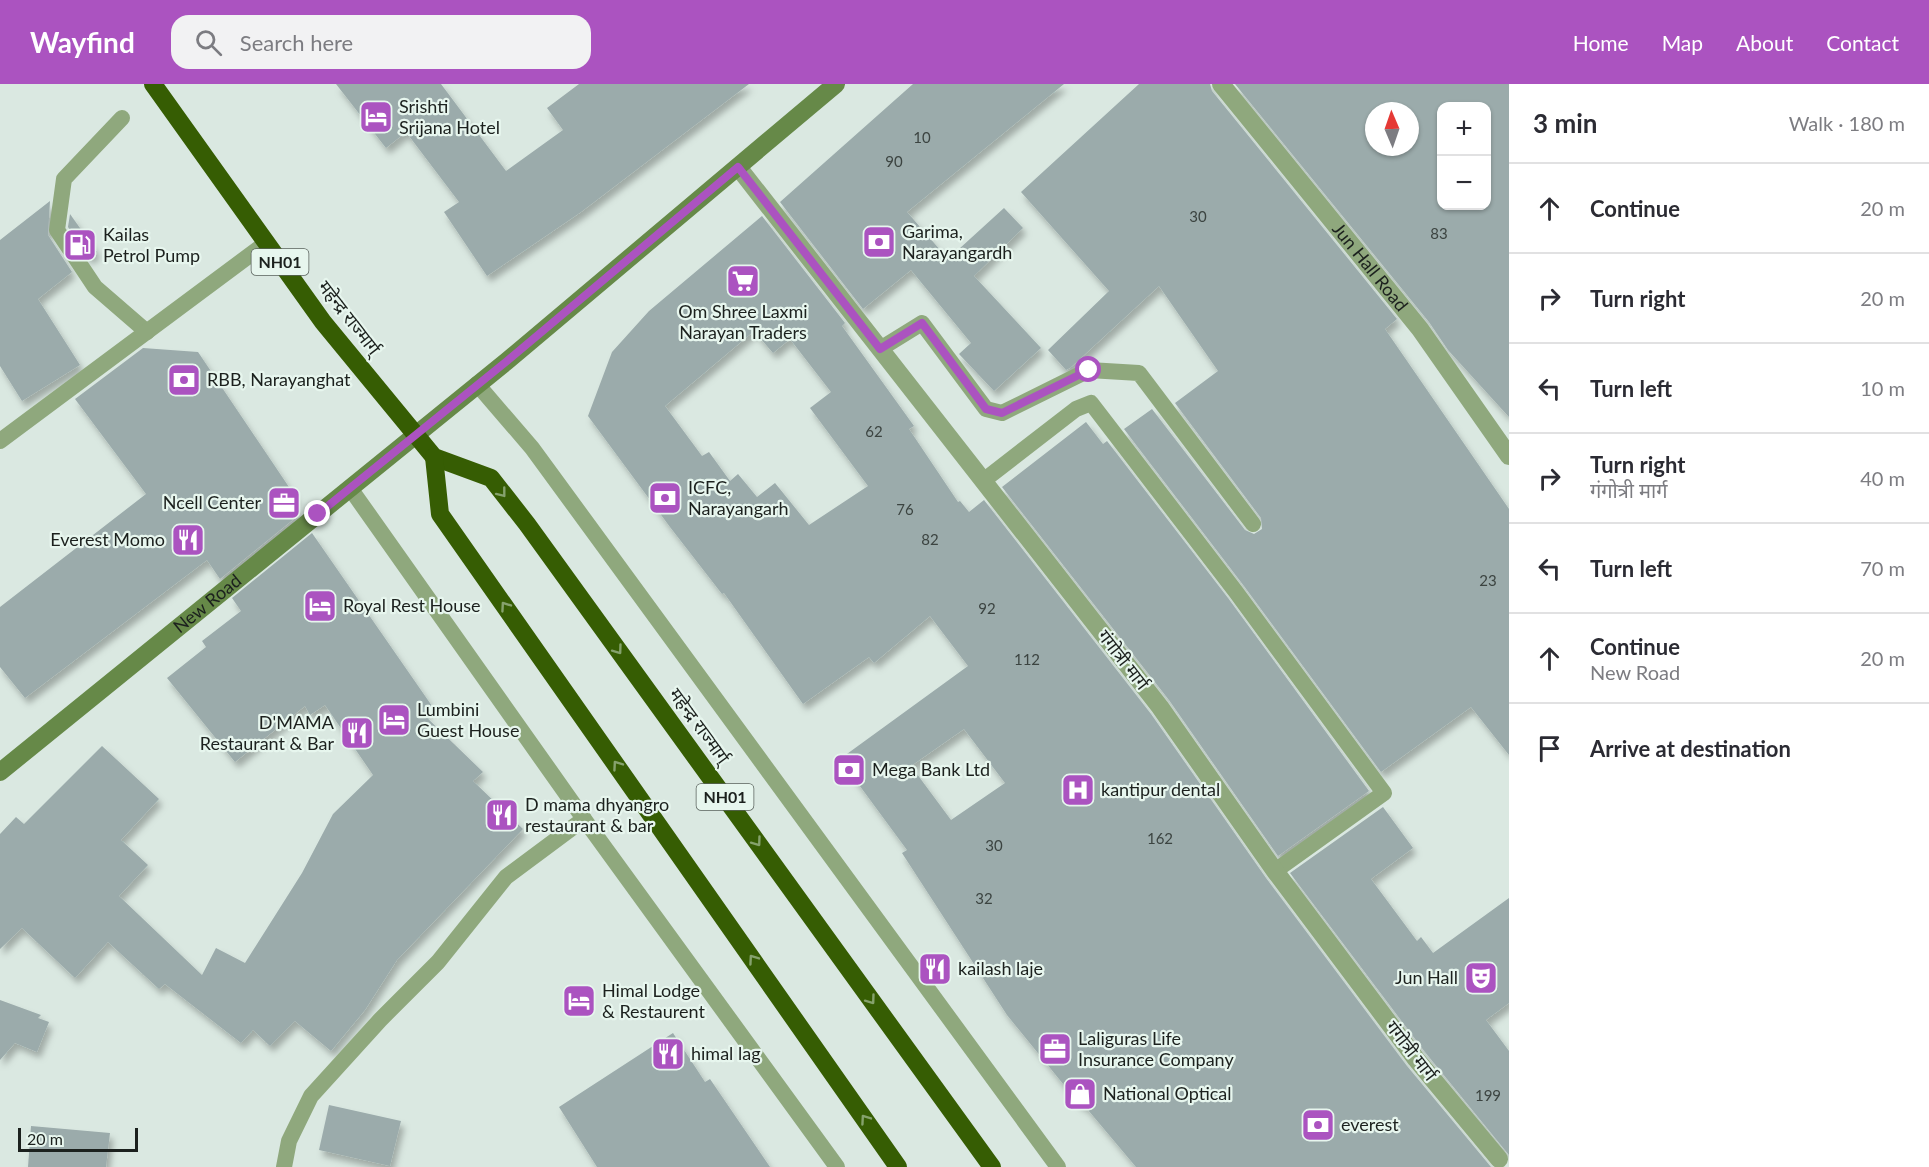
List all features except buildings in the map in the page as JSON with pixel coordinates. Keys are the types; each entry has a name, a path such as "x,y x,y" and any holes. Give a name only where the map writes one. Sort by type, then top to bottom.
{"highway":[{"name":"महेन्द्र राज्मार्ग्","path":"153,84 323,322 415,435 434,457 491,478 520,515 992,1167"},
{"path":"434,457 440,513 898,1167"}],"main road":[{"name":"New Road","path":"0,772 477,384 836,84"}],"street":[{"name":"Jun Hall Road","path":"1221,84 1420,330 1509,456"},
{"name":"गंगोत्री मार्ग","path":"738,167 1160,707 1275,871 1416,1059 1500,1158"}],"lane":[{"path":"122,118 64,179 57,230 95,286 147,332"},
{"path":"0,441 266,243"},
{"path":"880,349 922,323 986,409 1002,413 1089,370 1139,373 1253,524"},
{"path":"477,384 539,458 1058,1167"},
{"path":"983,481 1076,409 1092,403 1236,592 1384,793 1275,871"},
{"path":"350,488 584,819 837,1167"},
{"path":"284,1167 289,1141 311,1096 380,1020 438,962 506,877 584,819"}],"place":[{"name":"Srishti Srijana Hotel","path":"376,117"},
{"name":"Garima, Narayangardh","path":"879,242"},
{"name":"Kailas Petrol Pump","path":"80,245"},
{"name":"Om Shree Laxmi Narayan Traders","path":"743,281"},
{"name":"RBB, Narayanghat","path":"184,380"},
{"name":"ICFC, Narayangarh","path":"665,498"},
{"name":"Ncell Center","path":"284,503"},
{"name":"Everest Momo","path":"188,540"},
{"name":"Royal Rest House","path":"320,606"},
{"name":"Lumbini Guest House","path":"394,720"},
{"name":"D'MAMA Restaurant & Bar","path":"357,733"},
{"name":"Mega Bank Ltd","path":"849,770"},
{"name":"kantipur dental","path":"1078,790"},
{"name":"D mama dhyangro restaurant & bar","path":"502,815"},
{"name":"kailash laje","path":"935,969"},
{"name":"Jun Hall","path":"1481,978"},
{"name":"Himal Lodge & Restaurent","path":"579,1001"},
{"name":"Laliguras Life Insurance Company","path":"1055,1049"},
{"name":"himal lag","path":"668,1054"},
{"name":"National Optical","path":"1080,1094"},
{"name":"everest","path":"1318,1125"}],"route":[{"path":"318,514 507,361 738,167 880,349 922,323 986,409 1002,413 1089,370"}]}
